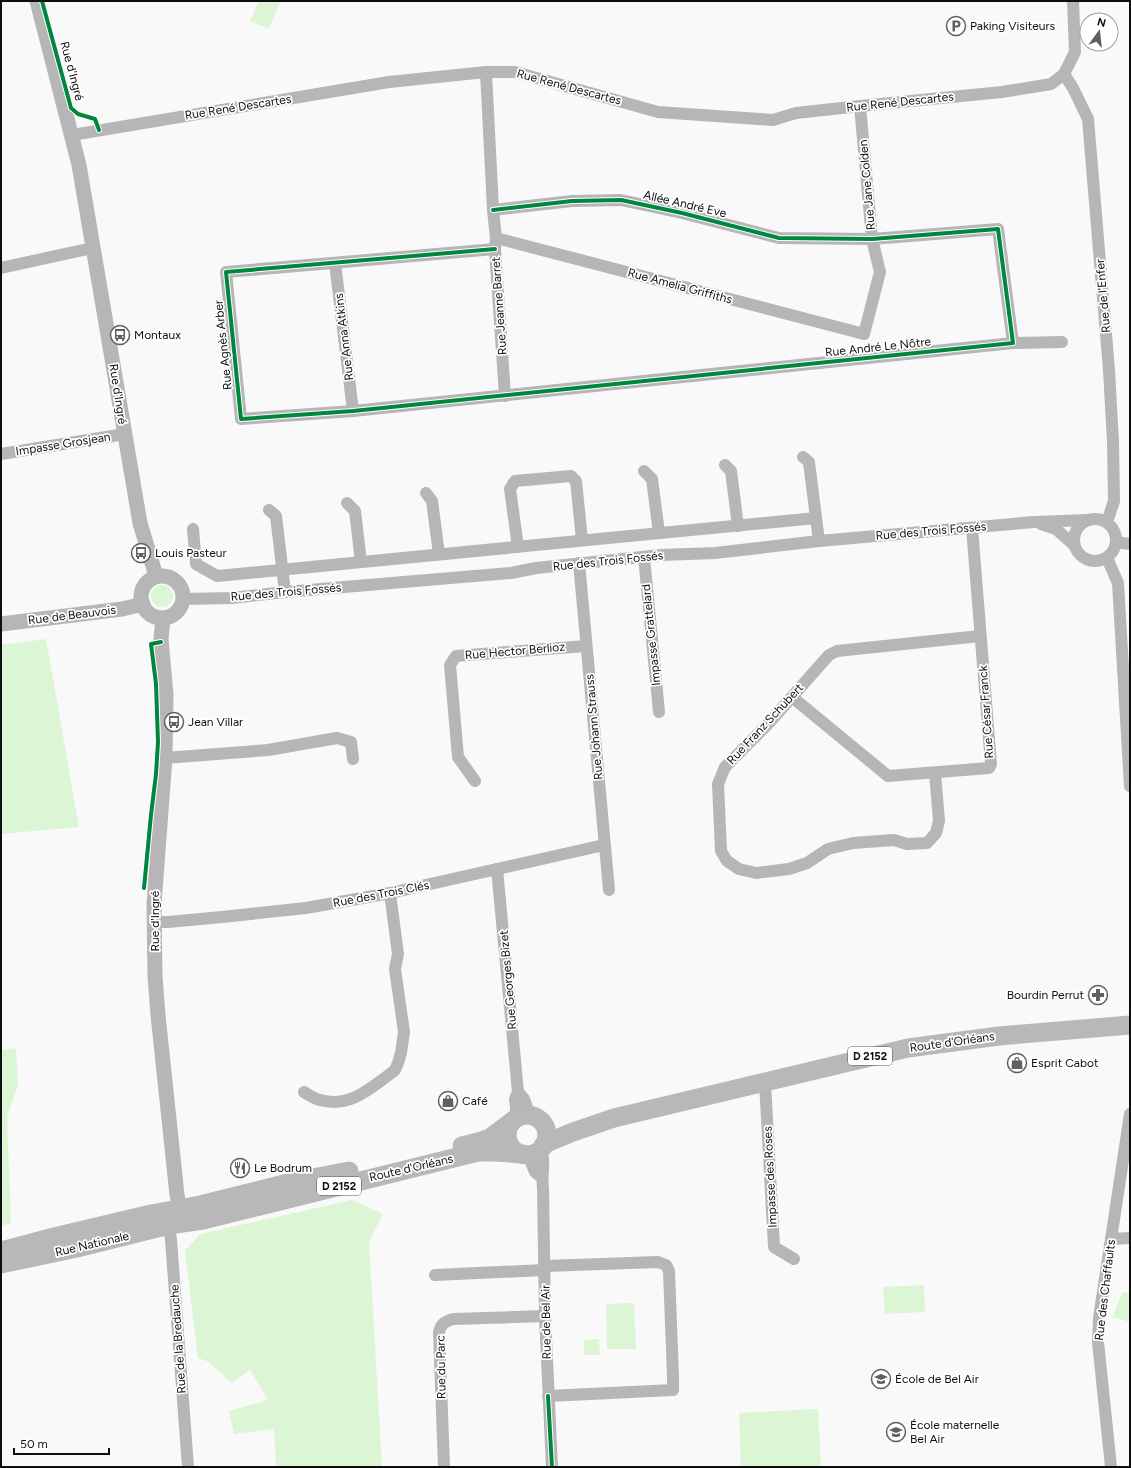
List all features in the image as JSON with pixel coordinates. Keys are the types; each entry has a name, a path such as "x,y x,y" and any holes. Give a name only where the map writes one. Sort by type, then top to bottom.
{"main road":[{"name":"Route d'Orléans","path":"175,1217 203,1220 478,1152 534,1151 573,1132 614,1118 874,1055 915,1047 999,1036 1130,1025"},
{"name":"Route d'Orléans","path":"175,1217 200,1205 292,1182 382,1164 478,1142 490,1138 525,1119 571,1123 614,1118"},
{"path":"525,1119 545,1126 546,1132 534,1151 516,1152 511,1147 506,1134 508,1128 525,1119"},
{"name":"Rue Nationale","path":"1,1251 54,1237 175,1217"},
{"name":"Rue Nationale","path":"1,1264 77,1248 175,1217"}],"street":[{"name":"Rue d'Ingré","path":"37,1 79,165 140,523 156,576"},
{"path":"1064,74 1075,52 1073,1"},
{"name":"Rue René Descartes","path":"72,135 390,82 486,72 515,72 658,112 773,120 796,113 1002,92 1051,84 1064,74"},
{"name":"Rue Jeanne Barret","path":"486,72 505,396"},
{"name":"Rue de l'Enfer","path":"1064,74 1088,119 1109,362 1113,442 1114,501 1106,522"},
{"name":"Rue Jane Colden","path":"860,106 872,239 880,272 864,334"},
{"name":"Allée André Eve","path":"493,210 572,201 621,200 682,213 779,238 872,239"},
{"path":"872,239 998,229 1013,343"},
{"name":"Rue Agnès Arber","path":"495,243 335,263 226,272 241,418 353,411 505,396"},
{"name":"Rue Amelia Griffiths","path":"495,243 864,334"},
{"path":"1,268 92,248"},
{"name":"Rue Anna Atkins","path":"335,263 353,411"},
{"name":"Rue André Le Nôtre","path":"505,396 1013,343 1062,342"},
{"name":"Impasse Grosjean","path":"1,454 125,434"},
{"path":"803,457 809,462 819,542"},
{"path":"725,465 731,471 738,526"},
{"path":"644,471 652,479 659,533"},
{"path":"518,547 510,489 515,481 571,476 576,481 582,540"},
{"path":"426,493 432,501 439,554"},
{"path":"347,502 355,512 361,562"},
{"path":"269,510 276,516 285,592"},
{"path":"193,529 196,564 217,576 816,518"},
{"path":"1097,519 1106,522 1115,534 1116,542 1114,548 1107,558 1093,561 1085,559 1078,553 1074,545 1076,530 1080,525 1089,520 1097,519"},
{"name":"Rue des Trois Fossés","path":"183,599 232,598 285,592 511,573 536,568 644,557 715,553 1034,522 1089,520"},
{"name":"Rue des Trois Fossés","path":"1034,522 1056,529 1074,545"},
{"name":"Rue César Franck","path":"792,696 888,776 989,768 990,764 972,528"},
{"path":"1116,542 1130,544"},
{"name":"Impasse Grattelard","path":"644,557 659,712"},
{"path":"1107,558 1118,583 1130,786"},
{"name":"Rue Johann Strauss","path":"579,563 609,890"},
{"path":"156,576 163,576 176,580 181,586 183,599 179,610 174,614 163,618 151,614 143,604 141,598 142,590 150,579 156,576"},
{"name":"Rue de Beauvois","path":"1,624 143,604"},
{"name":"Rue d'Ingré","path":"163,618 161,627 161,642 166,695 165,758 154,904 155,976 176,1190 175,1217"},
{"name":"Rue Franz Schubert","path":"935,773 939,821 936,833 927,843 907,844 894,840 853,843 828,848 807,863 789,869 756,873 739,869 727,861 721,851 718,784 725,767 829,655 837,651 980,636"},
{"name":"Rue Hector Berlioz","path":"475,781 458,757 450,665 456,656 586,646"},
{"path":"165,758 268,750 337,738 351,742 353,759"},
{"name":"Rue des Trois Clés","path":"154,922 168,922 306,908 390,893 604,845"},
{"name":"Rue Georges Bizet","path":"497,869 518,1092 515,1099 525,1119"},
{"path":"304,1092 320,1100 335,1102 349,1100 359,1096 395,1070 401,1053 404,1032 395,969 398,954 390,893"},
{"name":"Impasse des Roses","path":"765,1082 774,1247 794,1260"},
{"name":"Rue des Chaffaults","path":"1111,1467 1098,1342 1111,1239 1130,1114"},
{"name":"Rue de Bel Air","path":"534,1151 544,1164 541,1177 543,1188 548,1396 552,1467"},
{"name":"Rue de la Bredauche","path":"175,1217 188,1467"},
{"path":"1111,1239 1130,1238"},
{"path":"435,1275 658,1262 666,1266 669,1271 673,1390 548,1396"},
{"name":"Rue du Parc","path":"444,1467 439,1332 441,1326 445,1322 453,1319 546,1316"}],"green space":[{"path":"259,1 281,1 269,29 250,21"},
{"path":"162,585 170,588 173,596 170,604 162,607 154,604 151,596 154,588"},
{"path":"46,639 79,827 1,834 1,645"},
{"path":"16,1048 18,1086 7,1116 11,1223 1,1226 1,1050"},
{"path":"352,1200 383,1214 369,1241 382,1467 276,1467 274,1429 234,1434 229,1411 268,1400 250,1370 232,1383 207,1361 198,1358 185,1251 200,1234"},
{"path":"924,1285 925,1312 885,1314 883,1287"},
{"path":"1122,1292 1130,1293 1130,1322 1113,1317"},
{"path":"634,1303 636,1349 607,1349 606,1304"},
{"path":"599,1339 600,1355 584,1355 584,1340"},
{"path":"818,1409 821,1467 741,1467 739,1413"}],"cycle path":[{"path":"42,1 71,108 78,114 95,119 99,130"},
{"path":"493,210 572,201 621,200 682,213 779,238 872,239 998,229 1013,343 353,411 241,419 226,272 495,249"},
{"path":"144,888 158,742 156,684 151,644 161,642"},
{"path":"548,1396 552,1467"}],"place":[{"name":"Paking Visiteurs","path":"956,26"},
{"name":"Montaux","path":"120,335"},
{"name":"Louis Pasteur","path":"141,553"},
{"name":"Jean Villar","path":"174,722"},
{"name":"Bourdin Perrut","path":"1098,995"},
{"name":"Esprit Cabot","path":"1017,1063"},
{"name":"Café","path":"448,1101"},
{"name":"Le Bodrum","path":"240,1168"},
{"name":"École de Bel Air","path":"881,1379"},
{"name":"École maternelle Bel Air","path":"896,1432"}]}
